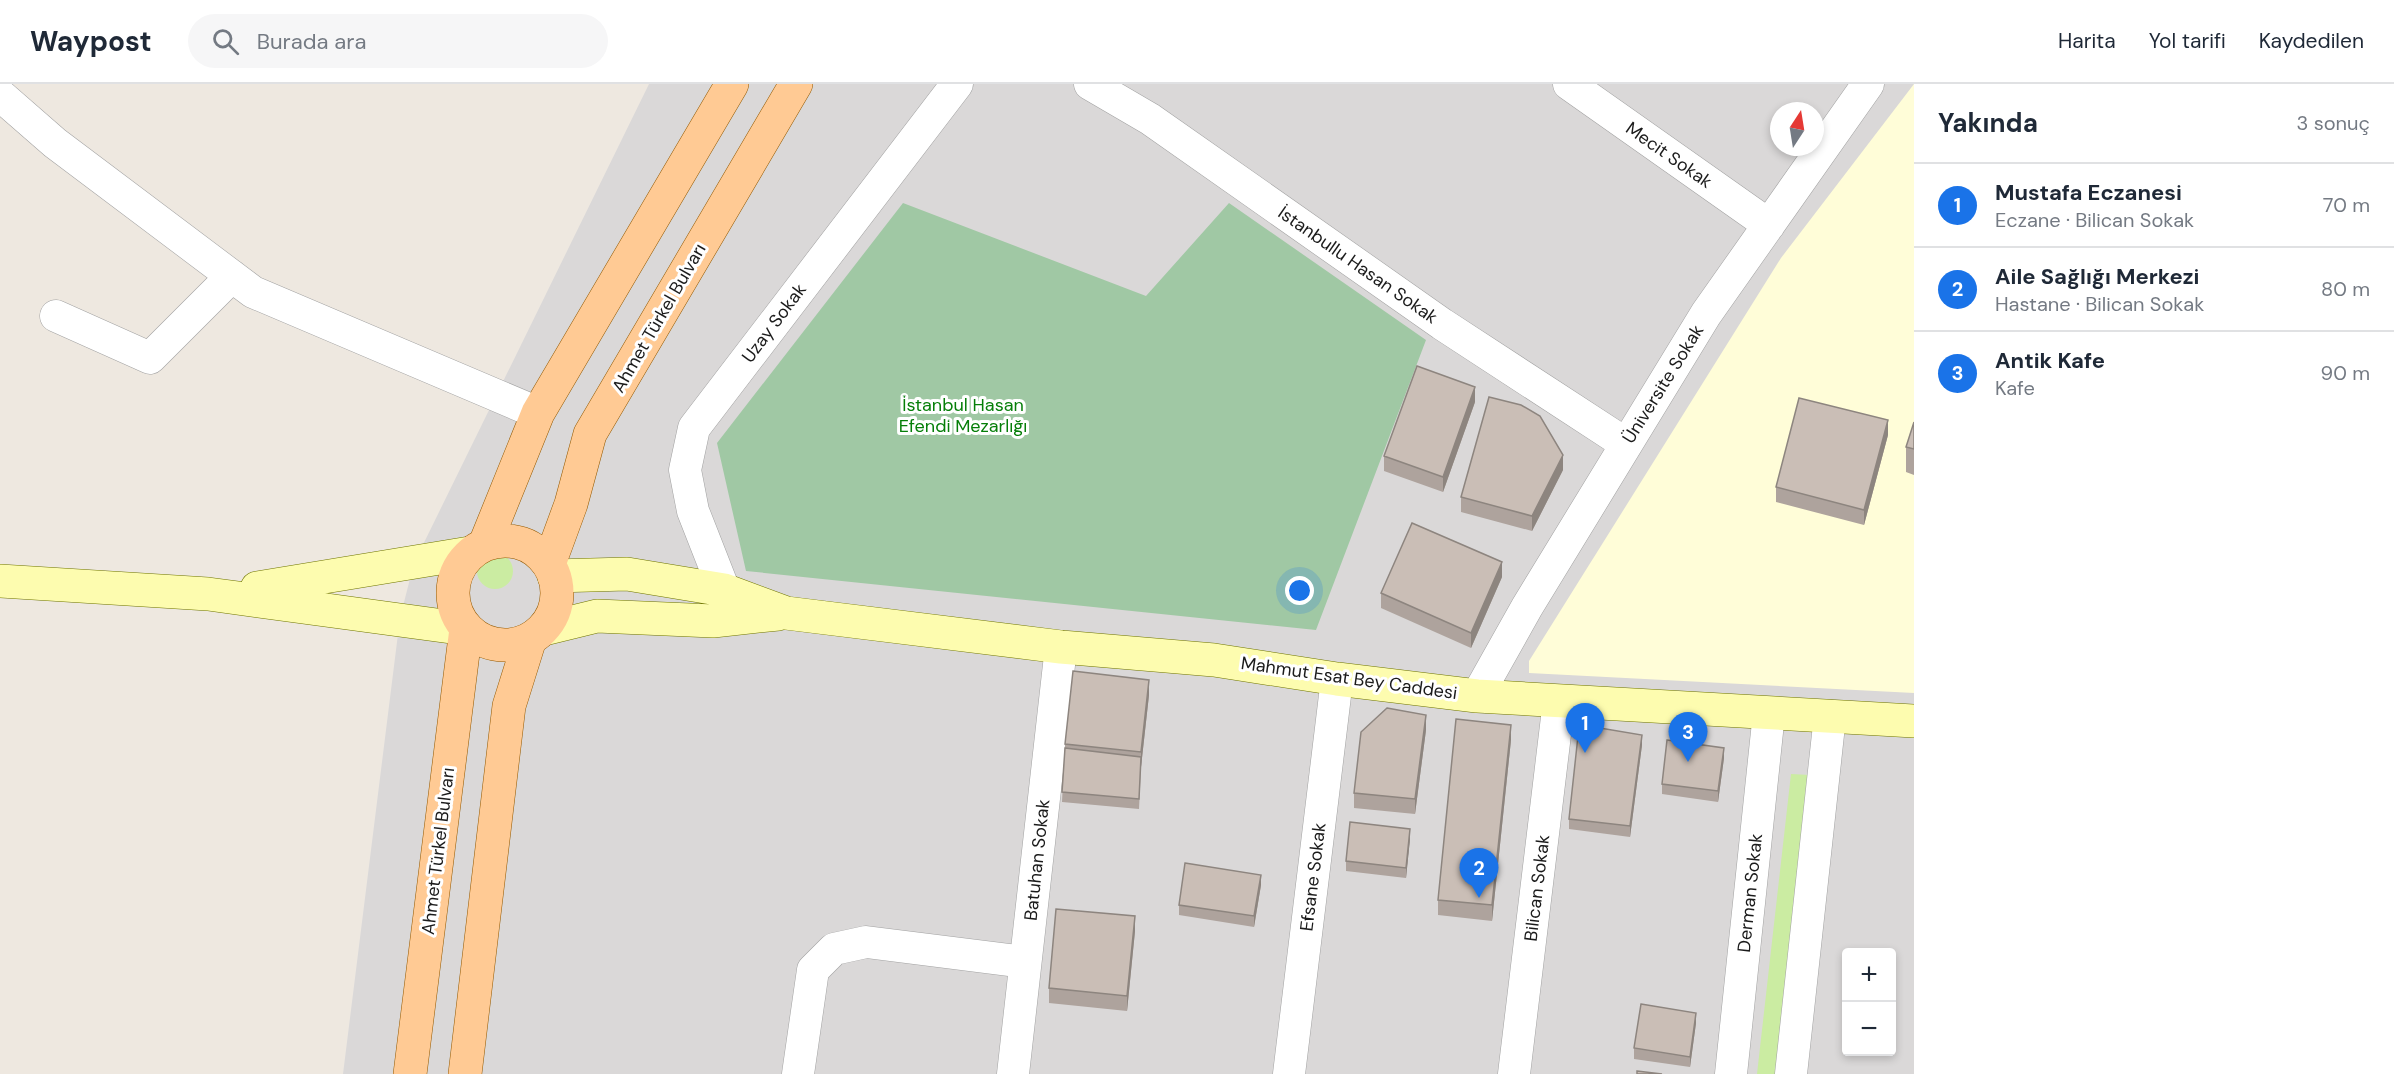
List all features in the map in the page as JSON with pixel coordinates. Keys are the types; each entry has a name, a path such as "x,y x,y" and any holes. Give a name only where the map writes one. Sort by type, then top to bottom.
{"main road":[{"path":"732,84 538,413 478,549 459,566 453,581 452,598 456,615 466,629 480,639 496,645 514,645 537,634 597,616 713,621 786,613"},
{"name":"Ahmet Türkel Bulvarı","path":"551,570 590,434 796,84"},
{"path":"208,594 275,587 510,541 522,543 537,552 551,570 557,597 553,614 537,634 508,706 465,1074"},
{"path":"551,570 627,574 724,590 786,613"},
{"path":"0,581 208,594 466,629"},
{"name":"Mahmut Esat Bey Caddesi","path":"786,613 1061,647 1214,660 1336,679 1477,696 1914,721"},
{"name":"Ahmet Türkel Bulvarı","path":"410,1074 466,629"}],"street":[{"name":"Uzay Sokak","path":"724,590 693,511 685,470 694,428 957,84"},
{"name":"İstanbullu Hasan Sokak","path":"1090,84 1150,119 1442,324 1626,444"},
{"name":"Mecit Sokak","path":"1569,84 1769,225"},
{"name":"Üniversite Sokak","path":"1477,696 1527,607 1706,314 1868,84"},
{"path":"0,95 55,143 253,292 538,413"},
{"path":"56,316 150,358 232,276"},
{"name":"Batuhan Sokak","path":"1012,1074 1061,647"},
{"name":"Efsane Sokak","path":"1288,1074 1336,679"},
{"name":"Bilican Sokak","path":"1514,1074 1559,702"},
{"name":"Derman Sokak","path":"1731,1074 1769,713"},
{"path":"1791,1074 1830,716"},
{"path":"798,1074 813,970 834,949 866,942 1025,962"}],"shaded area":[{"path":"649,84 1914,84 1914,1074 343,1074 400,618 414,563"},
{"path":"1914,84 1914,693 1529,673 1529,661 1781,258"}],"green space":[{"name":"İstanbul Hasan Efendi Mezarlığı","path":"903,203 1146,296 1229,203 1426,340 1316,630 746,571 717,443"},
{"path":"495,553 508,558 513,571 508,584 495,589 482,584 477,571 482,558"},
{"path":"1791,774 1810,775 1776,1074 1757,1074"}],"building":[{"path":"1417,366 1475,387 1443,477 1384,456"},
{"path":"1489,397 1521,405 1540,416 1563,455 1532,516 1461,497"},
{"path":"1799,398 1888,420 1864,510 1776,487"},
{"path":"1914,422 1914,449 1906,447"},
{"path":"1412,523 1502,562 1471,633 1381,593"},
{"path":"1073,671 1149,680 1141,752 1065,744"},
{"path":"1387,708 1426,715 1415,799 1354,793 1361,732"},
{"path":"1456,719 1511,725 1492,905 1438,900"},
{"path":"1594,727 1642,735 1630,826 1569,819 1578,736 1585,729"},
{"path":"1667,740 1724,748 1718,791 1662,784"},
{"path":"1065,748 1141,757 1139,799 1062,792"},
{"path":"1350,822 1410,829 1406,868 1346,861"},
{"path":"1185,863 1261,875 1254,916 1179,905"},
{"path":"1056,909 1135,916 1127,996 1049,988"},
{"path":"1641,1004 1696,1013 1690,1057 1634,1048"},
{"path":"1637,1071 1662,1074 1637,1074"}],"place":[{"name":"Mustafa Eczanesi","path":"1585,753"},
{"name":"Antik Kafe","path":"1688,762"},
{"name":"Aile Sağlığı Merkezi","path":"1479,898"}]}
